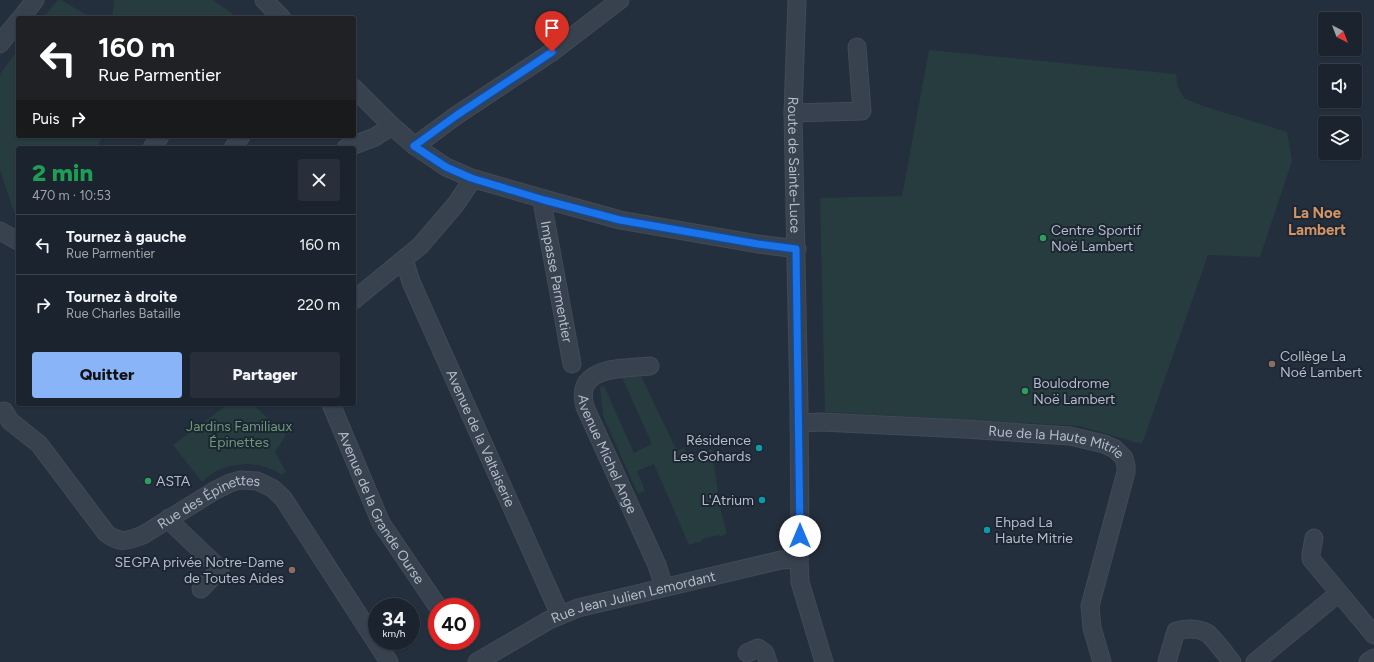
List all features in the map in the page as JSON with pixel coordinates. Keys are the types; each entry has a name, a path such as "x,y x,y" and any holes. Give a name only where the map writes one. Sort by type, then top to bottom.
{"street":[{"path":"23,16 35,0"},
{"path":"264,0 280,16"},
{"path":"414,146 457,115 552,52 620,0"},
{"name":"Route de Sainte-Luce","path":"797,0 793,113 800,423 799,559 800,582 824,662"},
{"path":"0,44 16,24"},
{"path":"793,113 862,111 857,47"},
{"path":"356,90 414,146 446,167 471,178 544,200 620,220 758,244 796,249"},
{"path":"351,146 375,137 392,126"},
{"path":"356,298 420,246 456,204 470,183 471,178"},
{"name":"Impasse Parmentier","path":"544,200 543,207 572,364"},
{"path":"0,231 16,240"},
{"name":"Avenue de la Valtaiserie","path":"404,259 411,282 560,615"},
{"name":"Avenue Michel Ange","path":"650,366 601,371 594,375 587,383 583,390 583,397 585,407 657,565 664,587"},
{"name":"Avenue de la Grande Ourse","path":"332,406 381,523 432,598"},
{"name":"Rue des Épinettes","path":"7,408 10,421 39,444 96,521 111,537 117,540 124,541 143,535 169,518 230,483 249,480 257,481 272,488 283,498 389,662"},
{"name":"Rue de la Haute Mitrie","path":"800,423 822,422 1064,435 1104,444 1120,452 1126,461 1126,472 1090,606 1092,628 1102,662"},
{"path":"169,518 176,527 220,569 201,589"},
{"path":"1314,538 1310,554 1311,559 1374,635"},
{"name":"Rue Jean Julien Lemordant","path":"477,662 560,615 578,608 781,560 799,559"},
{"path":"1255,662 1339,593"},
{"path":"1167,662 1176,631 1182,629 1190,629 1207,633 1232,662"},
{"path":"747,653 758,648 765,653 768,662"},
{"path":"1368,662 1374,658"}],"green space":[{"path":"58,0 61,0 89,16 45,16"},
{"path":"114,0 213,0 234,15 233,16 112,16"},
{"name":"Centre Sportif Noë Lambert","path":"929,50 1176,74 1178,87 1184,98 1203,106 1287,132 1292,161 1260,257 1208,255 1142,444 1079,426 825,412 820,198 902,196"},
{"path":"16,53 16,138 102,138 97,146 16,146 16,213 14,212 0,170 0,74"},
{"path":"640,374 677,451 684,448 688,456 712,449 720,507 727,534 720,537 719,535 702,539 702,541 689,545 654,464 637,471 645,491 638,494 603,416 600,387 604,386 634,453 652,444 621,375"},
{"name":"Jardins Familiaux Épinettes","path":"225,406 254,406 286,435 275,452 286,472 282,475 262,466 240,464 220,470 210,475 202,482 173,445"}],"place":[{"name":"Centre Sportif Noë Lambert","path":"1043,238"},
{"name":"Collège La Noé Lambert","path":"1272,364"},
{"name":"Boulodrome Noë Lambert","path":"1025,391"},
{"name":"Résidence Les Gohards","path":"759,448"},
{"name":"ASTA","path":"148,481"},
{"name":"L'Atrium","path":"762,500"},
{"name":"Ehpad La Haute Mitrie","path":"987,530"},
{"name":"SEGPA privée Notre-Dame de Toutes Aides","path":"292,570"}],"district":[{"name":"La Noe Lambert","path":"1317,222"}],"route":[{"path":"552,52 457,115 414,146 432,159 458,173 544,200 620,220 758,244 796,249 800,407 800,536"}]}
